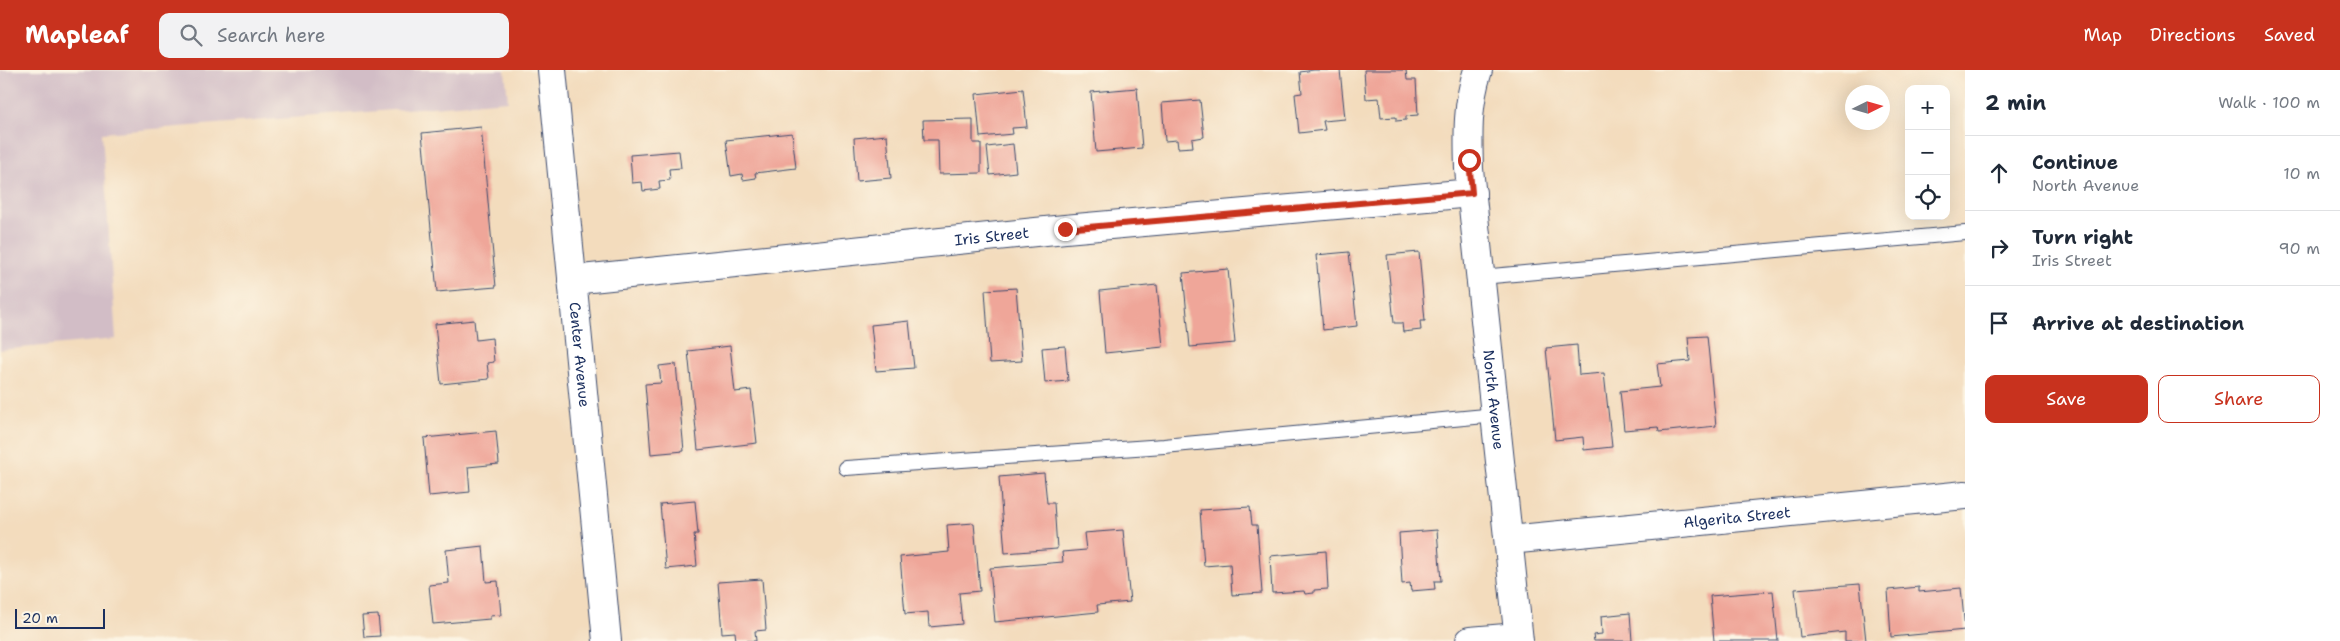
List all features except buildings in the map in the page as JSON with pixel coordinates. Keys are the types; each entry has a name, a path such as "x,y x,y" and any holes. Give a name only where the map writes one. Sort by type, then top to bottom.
{"street":[{"name":"Center Avenue","path":"552,70 607,641"},
{"name":"North Avenue","path":"1460,70 1518,639"},
{"name":"North Avenue","path":"1469,160 1468,114 1471,91 1478,70"},
{"name":"Iris Street","path":"572,280 1065,229 1472,193"},
{"name":"Algerita Street","path":"1509,540 1965,495"},
{"path":"1470,641 1518,639"}],"lane":[{"path":"1481,277 1965,233"},
{"path":"846,468 1164,446 1496,415"}],"shaded area":[{"path":"0,70 505,70 508,101 102,133 116,339 0,350"}],"route":[{"path":"1065,229 1472,193 1469,160"}]}
